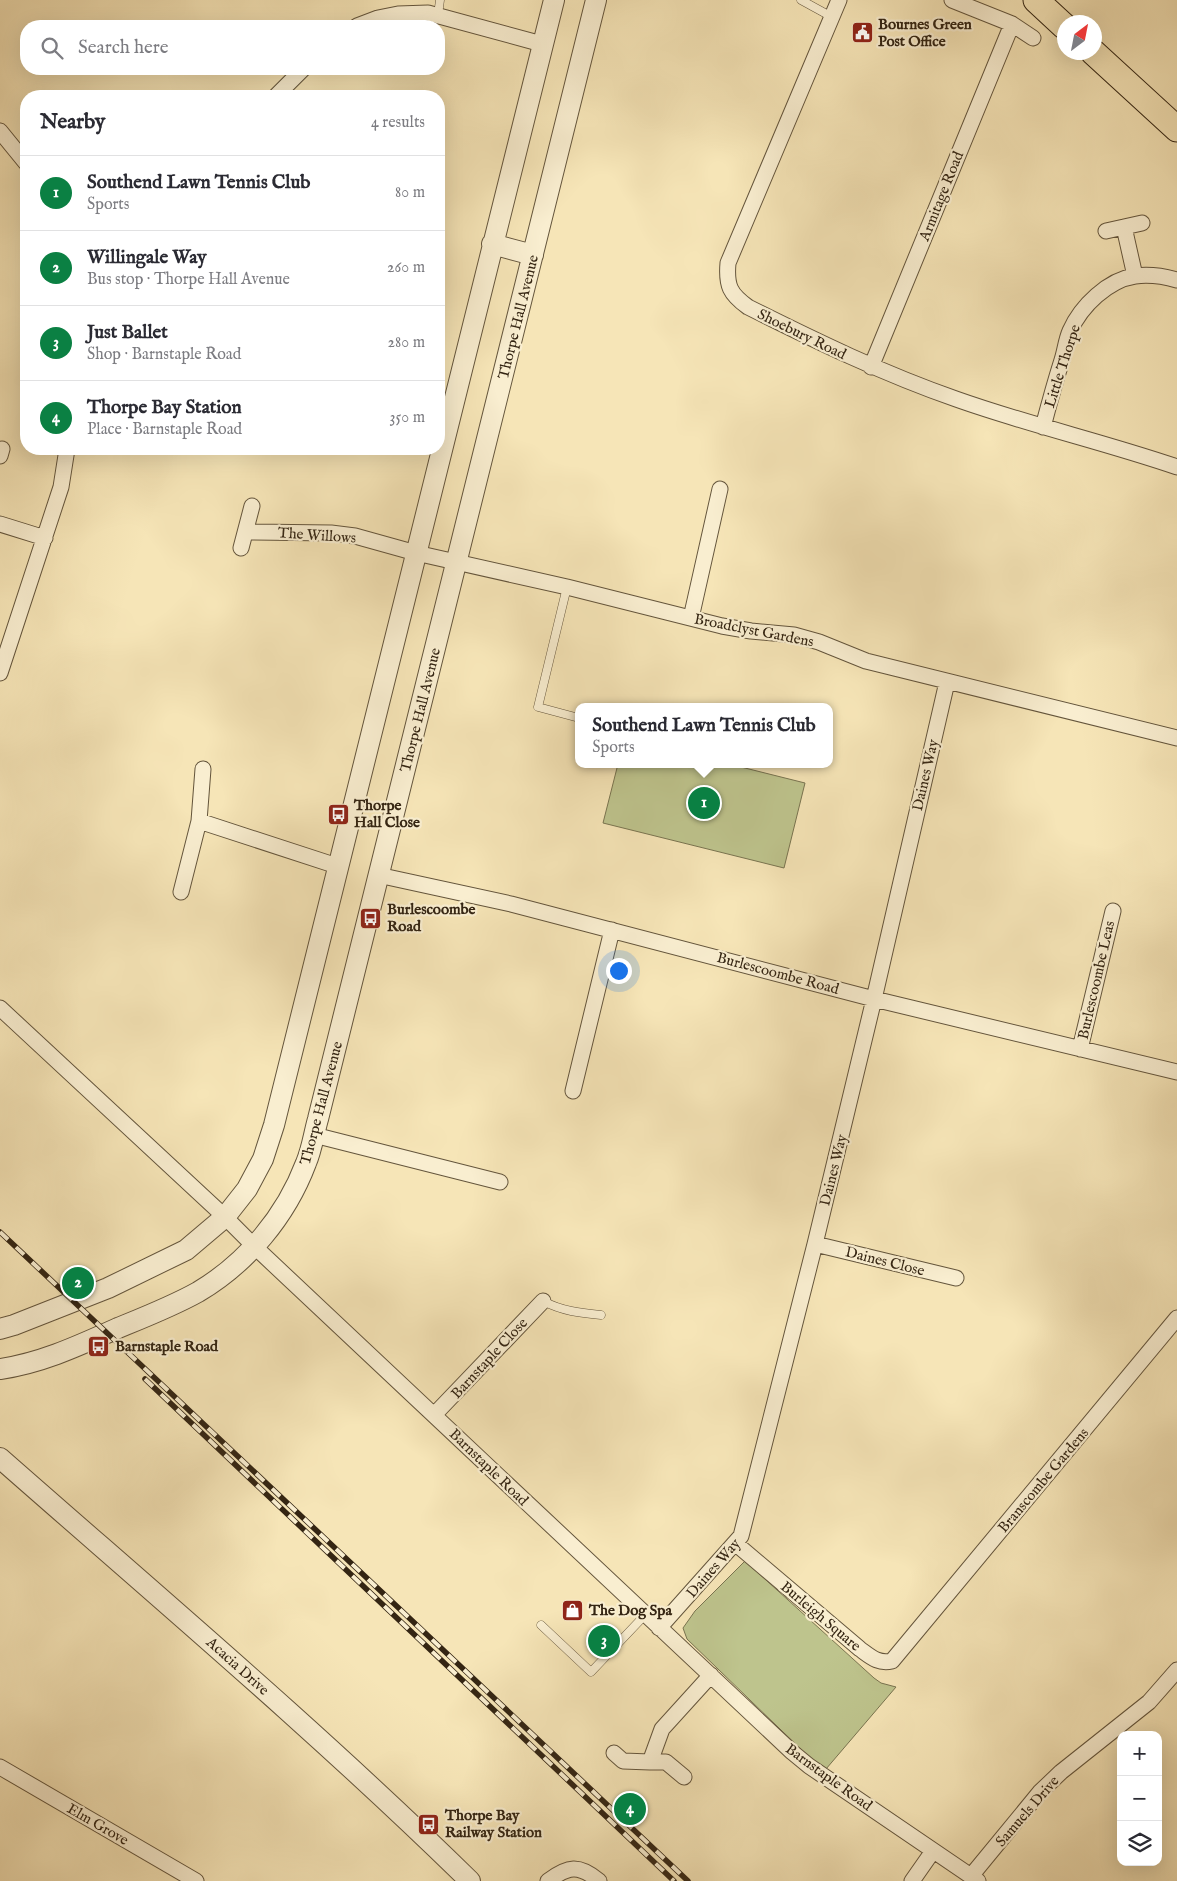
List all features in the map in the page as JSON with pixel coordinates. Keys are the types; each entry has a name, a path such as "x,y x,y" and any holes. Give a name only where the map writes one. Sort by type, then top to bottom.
{"main road":[{"path":"1036,0 1057,20"},
{"path":"1102,60 1177,129"}],"street":[{"path":"445,435 554,0"},
{"name":"Thorpe Hall Avenue","path":"0,1369 43,1359 83,1344 181,1300 217,1280 255,1247 281,1214 300,1178 314,1135 596,0"},
{"name":"Shoebury Road","path":"839,0 728,263 726,278 730,290 748,307 871,367 957,400 1134,452 1177,467"},
{"path":"952,0 1012,24 1033,38"},
{"path":"373,20 398,14 428,13 542,44"},
{"name":"Armitage Road","path":"871,367 1012,24"},
{"path":"282,90 297,75"},
{"path":"0,131 20,156"},
{"path":"1106,231 1142,223"},
{"path":"1124,227 1135,276"},
{"path":"492,244 533,254"},
{"name":"Little Thorpe","path":"1042,426 1070,331 1092,300 1108,287 1123,279 1135,276 1160,276 1177,280"},
{"path":"0,673 61,488 67,455"},
{"path":"0,1329 108,1288 186,1250 225,1217 247,1189 263,1159 440,455"},
{"path":"691,618 720,489"},
{"path":"241,548 252,506"},
{"path":"0,524 45,538"},
{"name":"The Willows","path":"246,532 331,533 355,536 416,553"},
{"name":"Broadclyst Gardens","path":"416,553 568,587 751,632 794,635 819,642 866,661 1177,738"},
{"name":"Daines Way","path":"659,1628 741,1536 744,1528 874,999 947,682"},
{"path":"181,892 199,821 203,769"},
{"path":"199,821 337,866"},
{"name":"Burlescoombe Road","path":"378,875 511,904 874,999 1177,1072"},
{"name":"Burlescoombe Leas","path":"1080,1049 1113,911"},
{"path":"573,1090 612,930"},
{"name":"Barnstaple Road","path":"0,1008 225,1217 645,1615 803,1761 974,1879"},
{"path":"314,1135 500,1182"},
{"name":"Daines Close","path":"815,1244 956,1278"},
{"name":"Barnstaple Close","path":"434,1415 543,1301"},
{"name":"Branscombe Gardens","path":"908,1641 1177,1318"},
{"name":"Acacia Drive","path":"0,1458 325,1744 409,1821 470,1881"},
{"name":"Burleigh Square","path":"735,1543 873,1658 884,1662 892,1661 908,1641"},
{"name":"Samuels Drive","path":"974,1879 1040,1792 1060,1772 1149,1702 1177,1670"},
{"path":"650,1762 662,1729 711,1675"},
{"path":"614,1753 623,1761 666,1762 684,1777"},
{"name":"Elm Grove","path":"0,1767 196,1881"},
{"path":"912,1881 933,1850"},
{"path":"548,1881 564,1870 578,1868 599,1881"}],"lane":[{"path":"438,15 440,0"},
{"path":"801,0 832,17"},
{"path":"568,587 538,707 575,717"},
{"path":"543,1301 555,1308 571,1312 601,1314"},
{"path":"541,1625 591,1672 645,1615"}],"green space":[{"path":"617,768 745,768 805,783 784,868 603,823"},
{"path":"745,1561 874,1678 881,1683 896,1687 826,1769 813,1761 687,1639 683,1628 695,1611"}],"railway":[{"path":"0,1232 688,1881"},
{"path":"145,1379 674,1881"}],"place":[{"name":"Bournes Green Post Office","path":"862,33"},
{"name":"Southend Lawn Tennis Club","path":"704,803"},
{"name":"Thorpe Hall Close","path":"338,814"},
{"name":"Burlescoombe Road","path":"371,918"},
{"name":"Willingale Way","path":"78,1283"},
{"name":"Barnstaple Road","path":"99,1346"},
{"name":"The Dog Spa","path":"573,1610"},
{"name":"Just Ballet","path":"604,1641"},
{"name":"Thorpe Bay Station","path":"630,1809"},
{"name":"Thorpe Bay Railway Station","path":"429,1824"}]}
